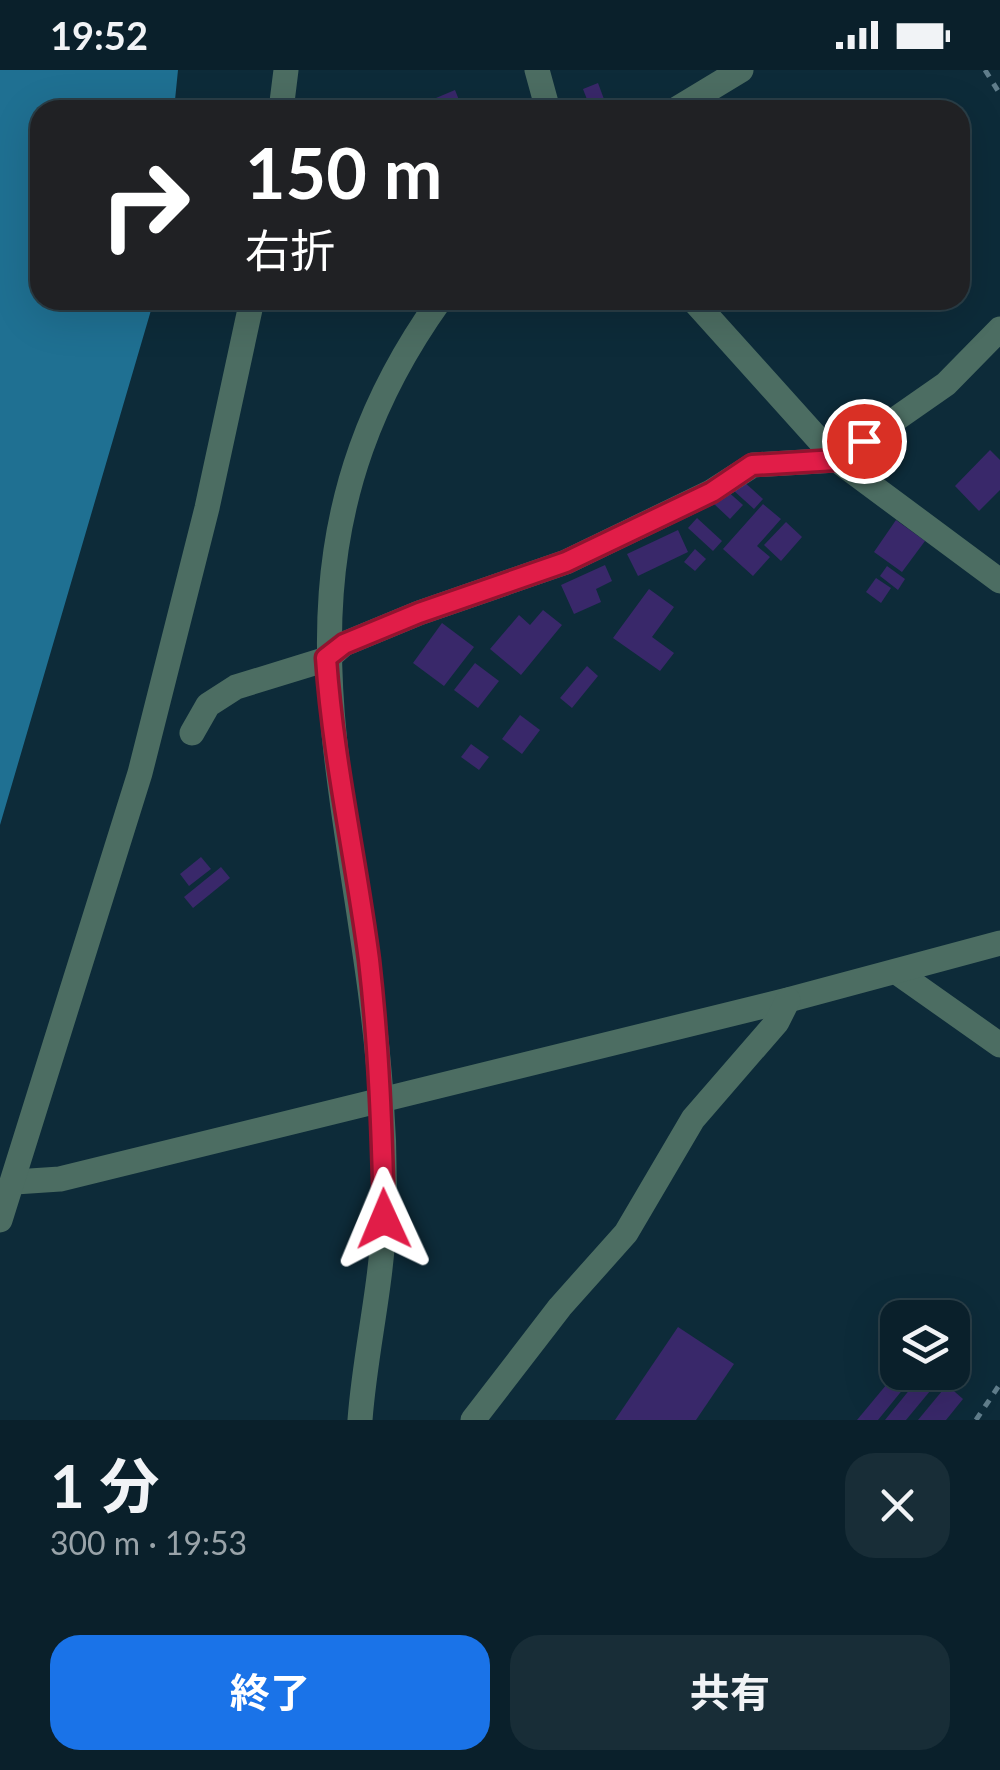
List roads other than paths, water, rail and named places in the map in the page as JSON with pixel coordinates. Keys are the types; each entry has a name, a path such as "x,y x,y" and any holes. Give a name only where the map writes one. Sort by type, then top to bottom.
{"street":[{"path":"282,100 286,70"},
{"path":"537,70 545,100"},
{"path":"692,100 742,70"},
{"path":"0,1220 140,773 250,310"},
{"path":"360,1420 384,1219 382,1100 368,959 336,763 326,658 333,554 349,482 397,368 434,310"},
{"path":"702,310 836,460 1000,581"},
{"path":"192,733 208,705 219,696 326,658 344,644 419,613 566,562 712,492 752,465 836,460 946,384 1000,328"},
{"path":"15,1182 60,1179 788,1000 1000,943"},
{"path":"898,972 1000,1045"},
{"path":"473,1420 560,1307 626,1232 693,1119 739,1060 777,1022 788,1000"}],"water":[{"path":"0,70 178,70 175,100 30,100 30,310 151,310 0,825"}]}
